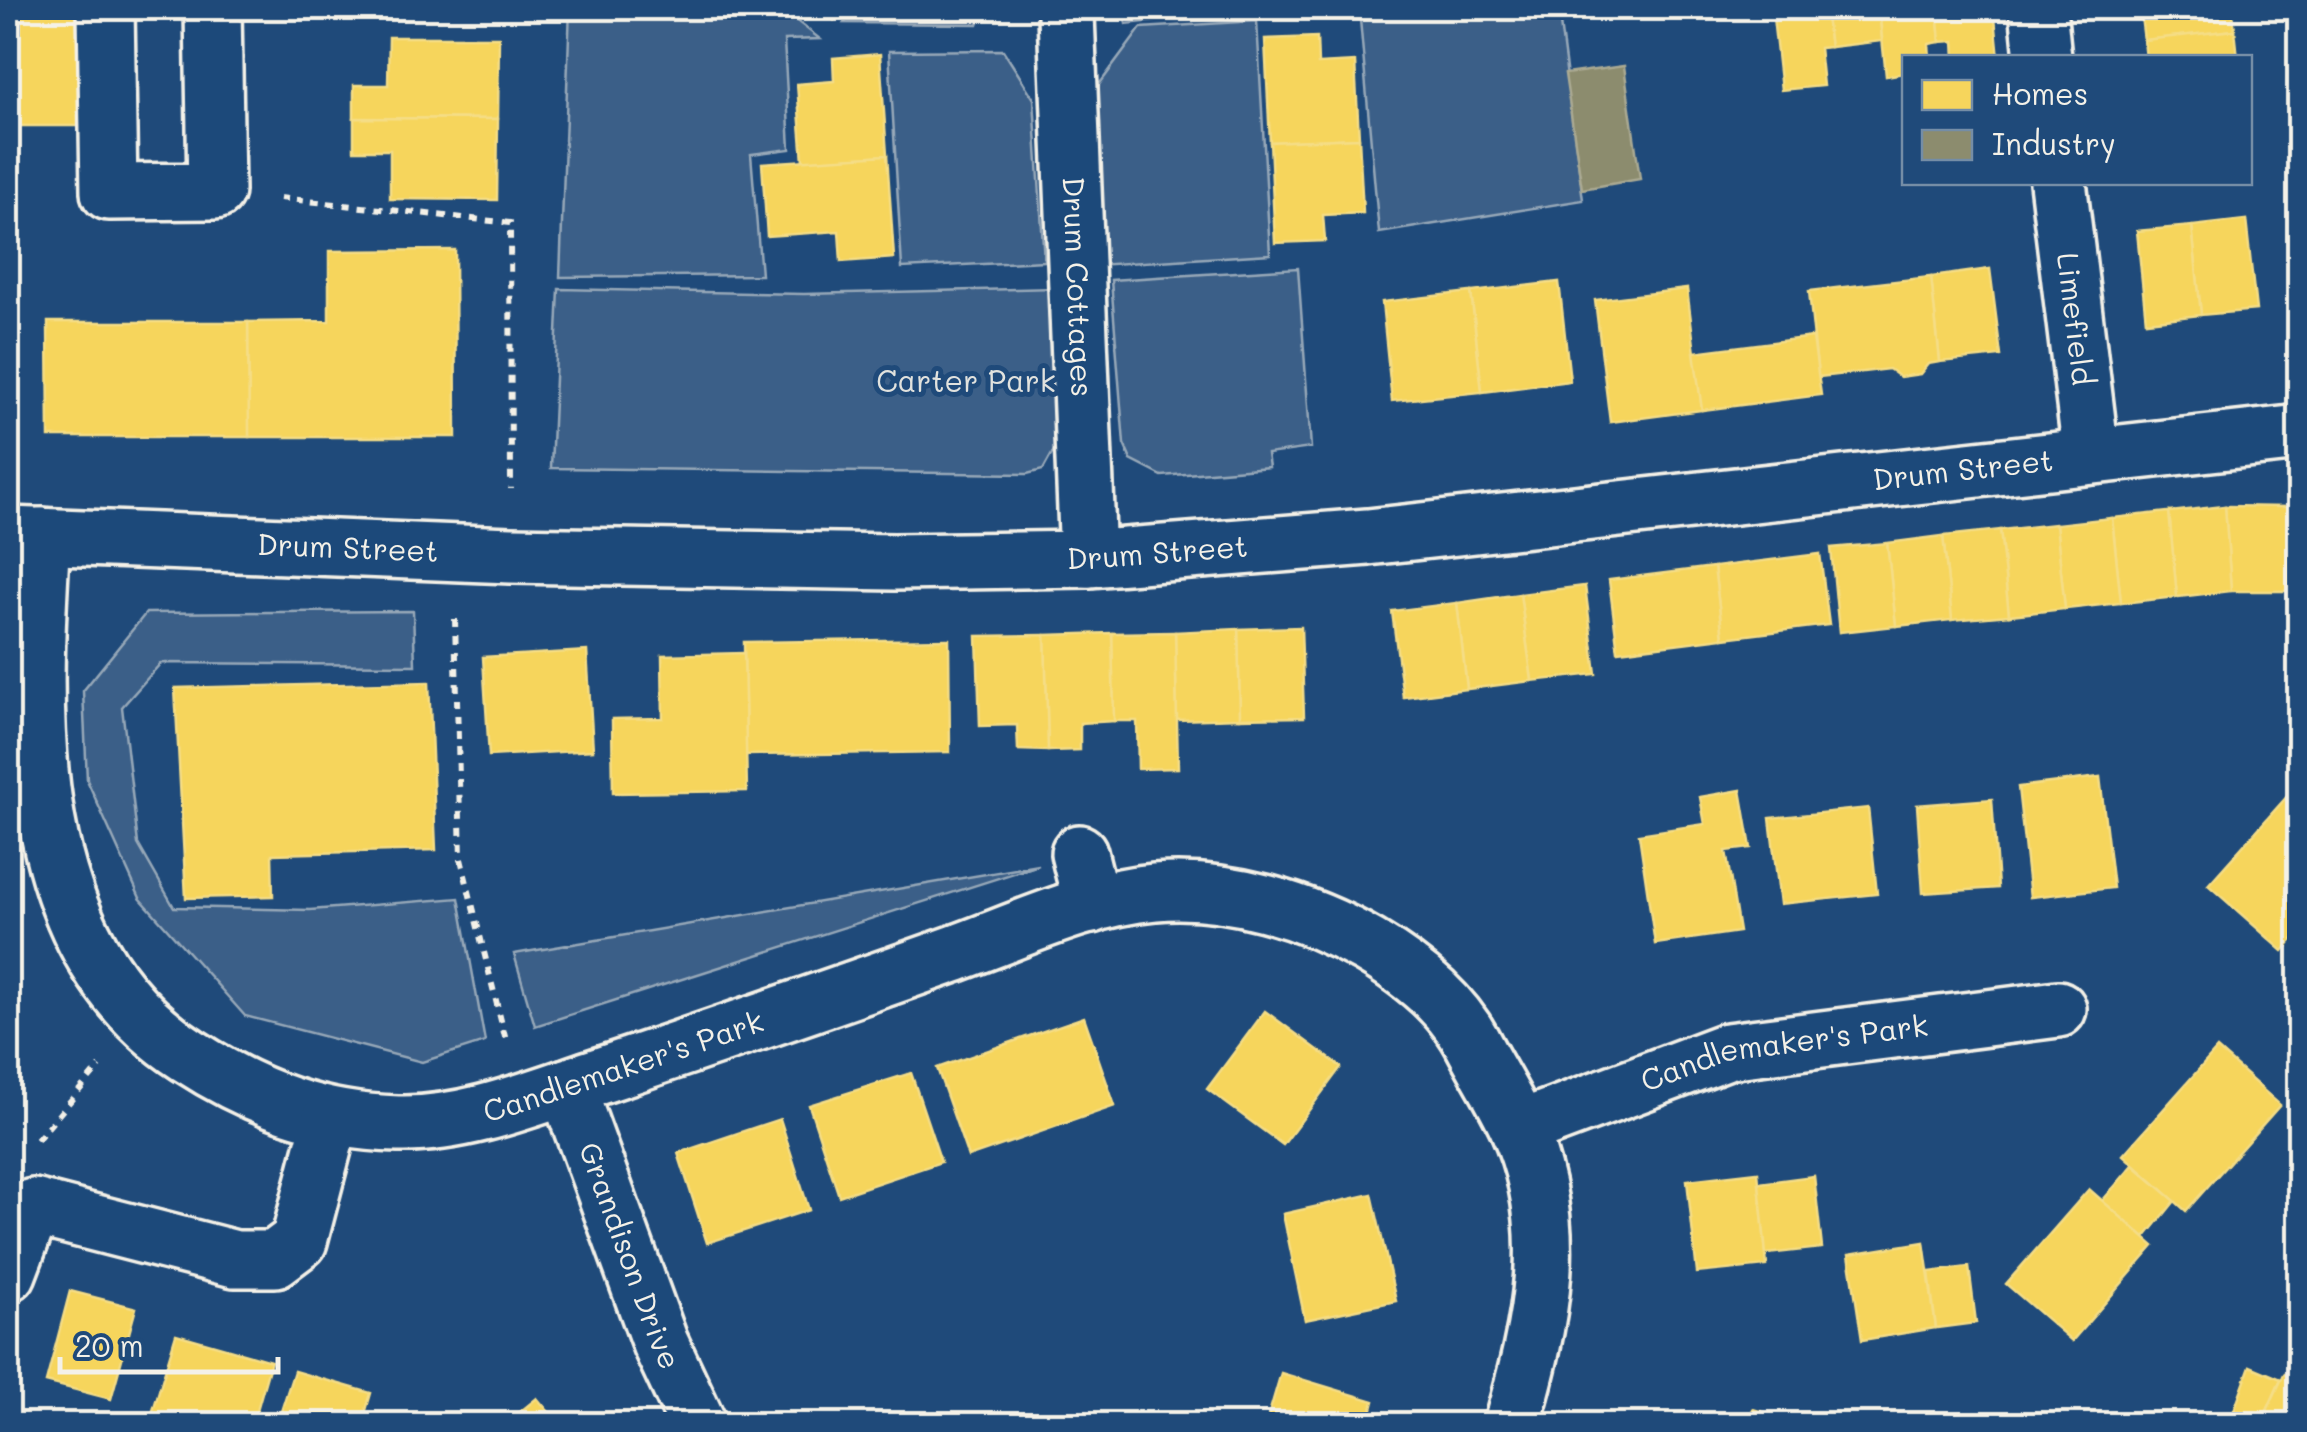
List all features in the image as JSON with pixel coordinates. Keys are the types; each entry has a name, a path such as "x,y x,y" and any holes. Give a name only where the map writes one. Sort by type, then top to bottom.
{"street":[{"path":"106,8 110,192 216,191 212,8"},
{"path":"2038,8 2043,55"},
{"name":"Drum Cottages","path":"1066,16 1088,559"},
{"name":"Limefield","path":"2058,185 2091,454"},
{"name":"Drum Street","path":"25,536 511,556 894,562 1088,559 1368,536 2299,431"},
{"name":"Candlemaker's Park","path":"25,536 40,798 56,866 79,923 113,985 171,1044 241,1090 331,1118 404,1125 492,1110 1092,905 1156,892 1244,897 1340,929 1400,964 1460,1022 1518,1129 1545,1222 1540,1328 1512,1424"},
{"path":"1079,853 1092,905"},
{"name":"Candlemaker's Park","path":"1518,1129 1727,1052 2058,1008"},
{"name":"Grandison Drive","path":"544,1094 698,1424"},
{"path":"8,1273 34,1207 234,1258 275,1259 300,1242 331,1118"}],"path":[{"path":"216,191 510,223 511,556"},
{"path":"454,553 461,859 544,1094"},
{"path":"35,1143 142,1015"}],"green space":[{"path":"570,8 780,8 820,39 784,40 790,149 751,154 761,275 560,277"},
{"path":"855,8 984,8 978,24 844,23"},
{"path":"1123,8 1281,8 1126,24"},
{"path":"1359,8 1558,8 1583,200 1379,233"},
{"path":"1257,21 1270,254 1096,265 1087,101 1141,28"},
{"path":"1003,50 1034,99 1044,261 902,268 889,51"},
{"path":"1298,268 1311,448 1267,454 1269,467 1162,476 1131,460 1124,444 1111,280"},
{"name":"Carter Park","path":"1056,288 1058,443 1043,470 1027,474 551,468 559,289 804,294"},
{"path":"413,611 415,665 161,663 122,707 138,844 174,907 310,910 459,898 485,1042 422,1062 245,1016 140,898 87,780 83,691 146,613"},
{"path":"1039,865 535,1026 514,954"}],"building: Homes":[{"path":"10,8 81,8 81,126 11,126"},
{"path":"817,8 844,8 834,20"},
{"path":"1772,8 1825,8 1830,47 1819,48 1823,86 1781,90"},
{"path":"1825,8 1879,8 1882,41 1830,47"},
{"path":"1879,8 1937,8 1940,42 1929,44 1930,55 1902,55 1902,73 1886,76"},
{"path":"1937,8 1994,8 1999,55 1955,55 1954,41 1940,42"},
{"path":"2140,8 2232,8 2235,30 2144,40"},
{"path":"2235,30 2238,55 2146,55 2144,40"},
{"path":"389,37 499,37 498,119 354,118 354,85 388,85"},
{"path":"1317,37 1318,64 1355,62 1359,138 1270,142 1265,39"},
{"path":"880,54 887,155 803,161 797,84 834,81 833,58"},
{"path":"354,118 498,119 497,200 390,199 390,150 354,150"},
{"path":"1359,138 1363,213 1323,215 1325,241 1275,243 1270,142"},
{"path":"887,155 894,258 841,262 839,231 767,236 762,163"},
{"path":"2246,220 2256,310 2201,315 2192,226"},
{"path":"2192,226 2201,315 2146,321 2137,231"},
{"path":"455,250 456,437 249,437 248,322 329,321 329,251"},
{"path":"1990,269 2001,356 1940,362 1931,277"},
{"path":"1931,277 1940,362 1928,364 1920,374 1900,377 1889,369 1818,377 1809,291"},
{"path":"1559,282 1570,381 1482,392 1471,292"},
{"path":"1687,289 1702,410 1610,422 1595,300"},
{"path":"1471,292 1482,392 1392,401 1382,302"},
{"path":"48,322 248,322 249,437 49,437"},
{"path":"1813,337 1821,395 1702,410 1694,352"},
{"path":"2225,506 2287,507 2290,591 2231,591"},
{"path":"2225,506 2231,591 2177,597 2169,512"},
{"path":"2169,512 2177,597 2121,603 2112,518"},
{"path":"2112,518 2121,603 2065,609 2056,524"},
{"path":"2056,524 2065,609 2009,615 2000,530"},
{"path":"2000,530 2009,615 1952,620 1943,536"},
{"path":"1943,536 1952,620 1896,626 1887,543"},
{"path":"1887,543 1896,626 1839,632 1831,548"},
{"path":"1820,554 1829,625 1723,638 1714,567"},
{"path":"1714,567 1723,638 1618,651 1609,580"},
{"path":"1585,586 1596,674 1532,681 1520,594"},
{"path":"1520,594 1532,681 1467,689 1457,603"},
{"path":"1457,603 1467,689 1403,697 1392,611"},
{"path":"1301,627 1304,717 1240,718 1238,629"},
{"path":"1238,629 1240,718 1177,720 1175,632"},
{"path":"1175,632 1178,768 1138,769 1137,721 1114,721 1112,633"},
{"path":"1112,633 1114,721 1080,723 1080,750 1048,751 1045,635"},
{"path":"1045,635 1048,751 1018,750 1017,725 980,726 977,636"},
{"path":"949,639 950,752 746,755 744,642"},
{"path":"587,651 593,750 489,756 483,657"},
{"path":"744,653 747,791 613,793 612,719 663,718 662,655"},
{"path":"429,682 436,850 272,854 273,896 186,898 175,688"},
{"path":"2100,777 2113,888 2030,897 2018,787"},
{"path":"1741,790 1751,848 1726,851 1739,932 1655,944 1639,834 1705,824 1700,797"},
{"path":"2292,791 2300,797 2300,932 2283,951 2208,885"},
{"path":"1992,799 1998,888 1923,893 1917,805"},
{"path":"1868,808 1877,894 1780,904 1770,818"},
{"path":"1265,1011 1341,1067 1283,1145 1207,1089"},
{"path":"1084,1017 1115,1106 968,1157 937,1068"},
{"path":"2217,1049 2280,1105 2186,1211 2123,1155"},
{"path":"911,1073 941,1162 839,1196 809,1105"},
{"path":"780,1119 809,1210 707,1243 678,1153"},
{"path":"2133,1165 2175,1201 2145,1238 2102,1201"},
{"path":"1758,1172 1767,1266 1697,1273 1687,1180"},
{"path":"1814,1176 1822,1248 1766,1254 1759,1183"},
{"path":"2089,1189 2154,1246 2072,1341 2006,1284"},
{"path":"1372,1194 1396,1301 1305,1320 1283,1214"},
{"path":"1924,1242 1936,1328 1862,1340 1849,1254"},
{"path":"1969,1267 1976,1323 1936,1328 1929,1272"},
{"path":"70,1291 136,1308 111,1399 46,1382"},
{"path":"176,1334 271,1361 253,1424 149,1424"},
{"path":"2250,1366 2281,1379 2261,1424 2229,1424"},
{"path":"294,1371 371,1393 362,1424 277,1424"},
{"path":"1281,1373 1374,1401 1368,1424 1266,1424"},
{"path":"2284,1374 2300,1380 2300,1424 2261,1424"},
{"path":"537,1398 559,1424 505,1424"},
{"path":"1753,1409 1799,1424 1747,1424"}],"building: Industry":[{"path":"1624,66 1640,179 1582,189 1565,74"}]}
